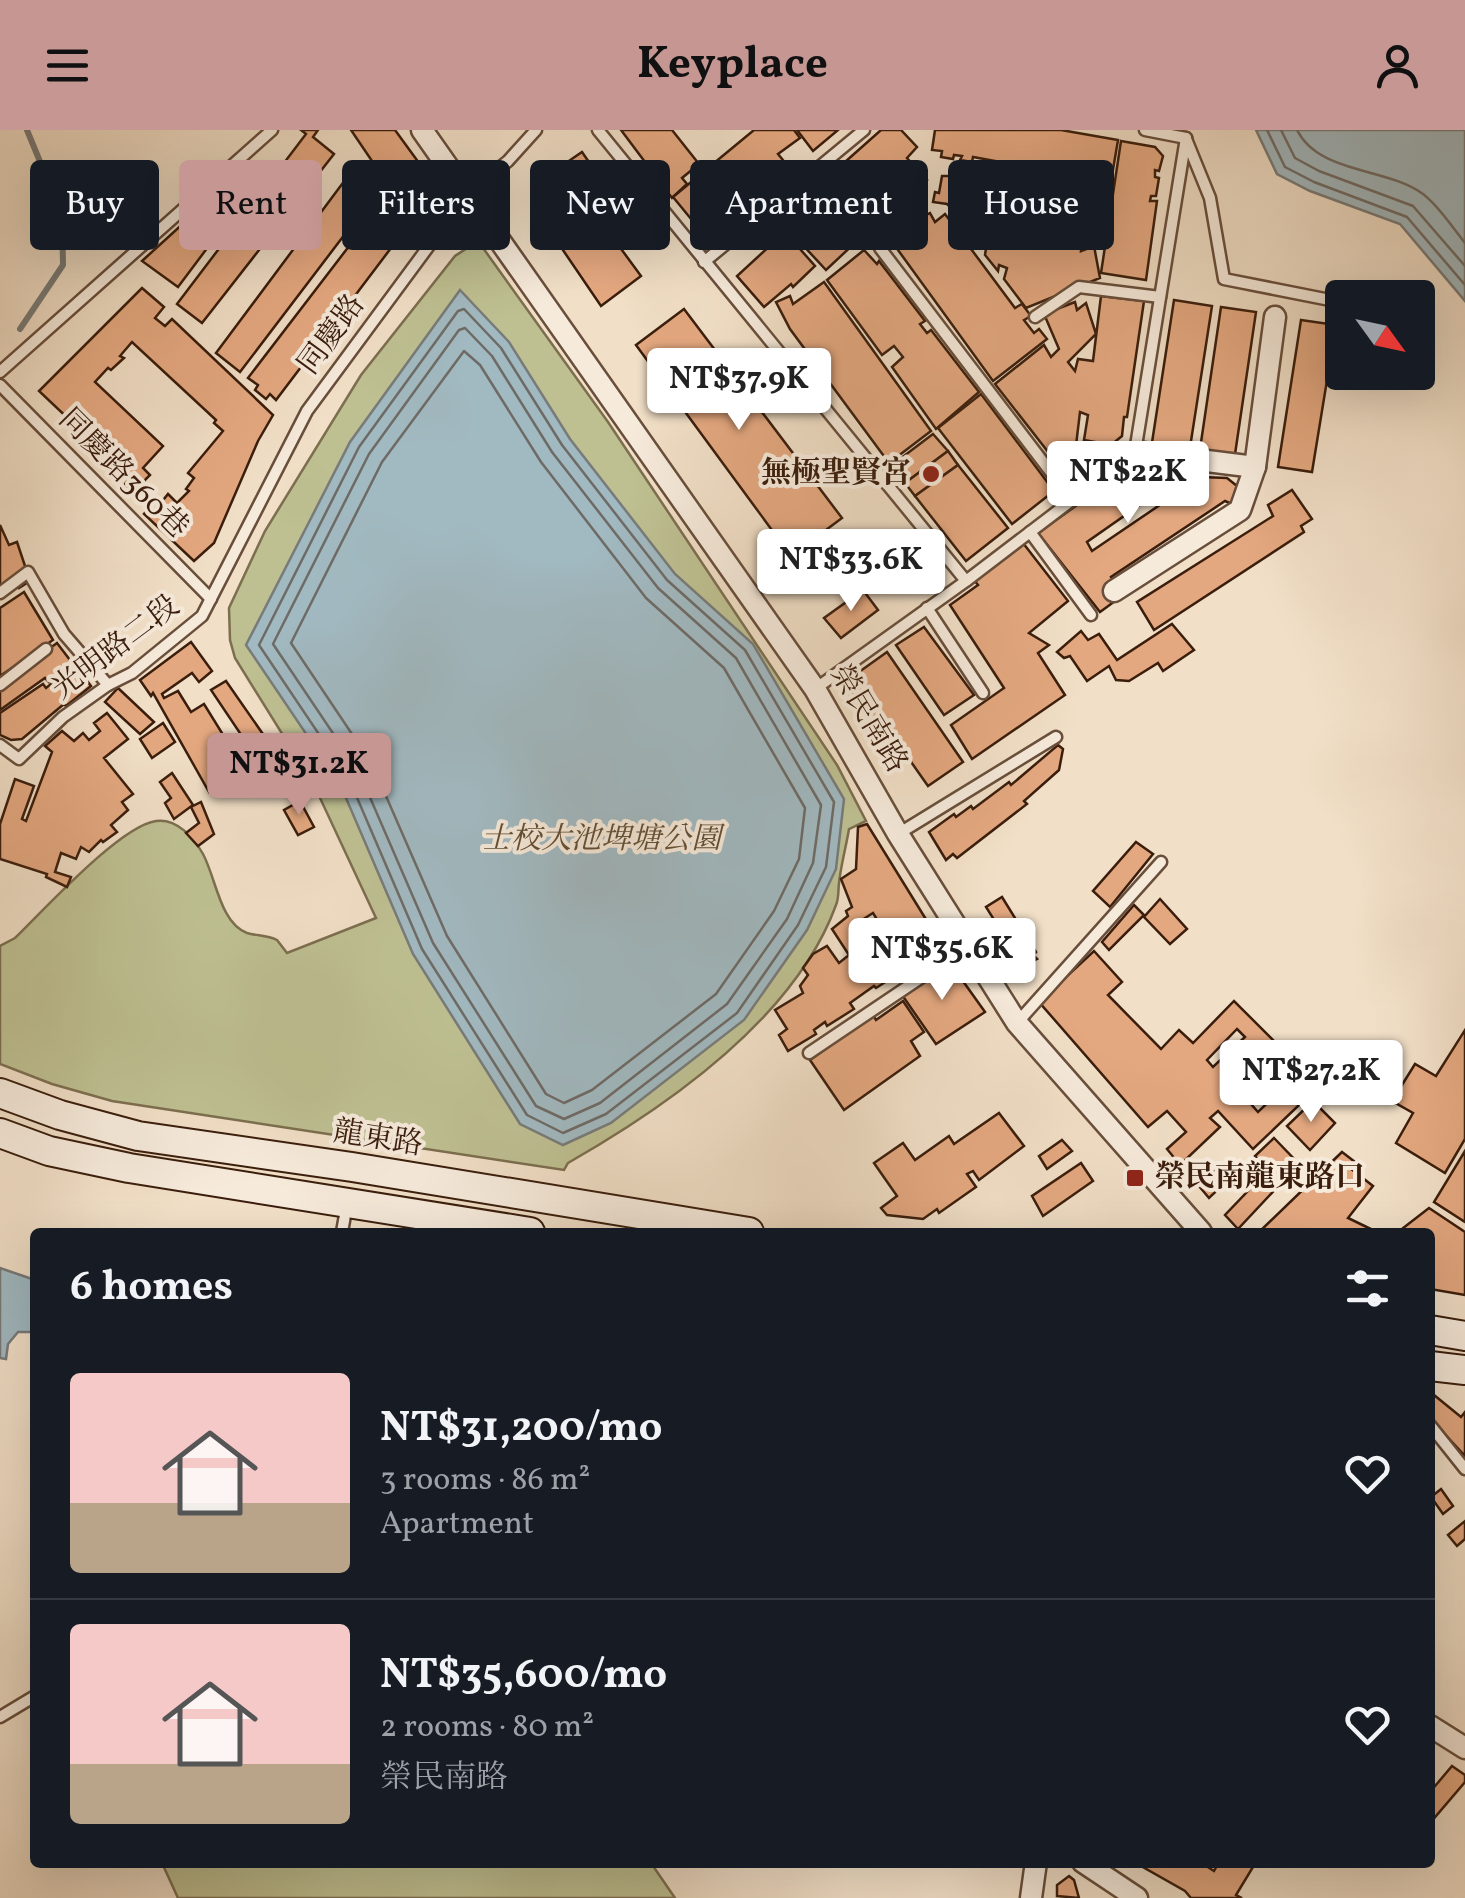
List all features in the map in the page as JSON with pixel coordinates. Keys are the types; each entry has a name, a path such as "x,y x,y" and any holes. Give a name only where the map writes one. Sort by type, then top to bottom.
{"street":[{"name":"榮民南路","path":"422,130 444,160"},
{"name":"榮民南路","path":"508,250 814,689 898,834 1017,1024 1197,1228"},
{"path":"1114,590 1240,510 1255,466 1275,318"},
{"path":"1135,452 1255,466"},
{"name":"龍東路","path":"0,1093 60,1115 138,1136 352,1168 688,1228"},
{"path":"49,1151 60,1115"},
{"path":"0,1134 49,1151 129,1168 504,1228"},
{"path":"1435,1331 1465,1336"},
{"path":"1435,1367 1465,1370"},
{"path":"1435,1729 1465,1748"},
{"path":"1031,1898 1035,1868"},
{"path":"1093,1868 1137,1898"}],"lane":[{"path":"0,372 272,130"},
{"name":"同慶路","path":"509,160 536,130"},
{"path":"598,130 966,581"},
{"path":"704,262 864,130"},
{"path":"1145,130 1186,138"},
{"path":"814,689 966,581 1135,452 1186,138"},
{"path":"1186,138 1210,198 1224,279 1325,299"},
{"name":"同慶路","path":"212,599 307,411 426,250"},
{"path":"882,250 1072,500"},
{"path":"1035,317 1079,287 1160,297"},
{"name":"同慶路360巷","path":"0,385 212,599"},
{"path":"1030,532 1091,615"},
{"path":"0,594 28,572 64,634 108,685"},
{"name":"光明路二段","path":"0,745 19,760 63,718 108,685 132,673 202,616 212,599"},
{"path":"927,608 983,693"},
{"path":"0,685 46,649"},
{"path":"898,834 1056,737"},
{"path":"1017,1024 1162,862"},
{"path":"810,1054 968,946"},
{"path":"343,1228 347,1204"},
{"path":"1435,1431 1465,1470"},
{"path":"0,1718 30,1699"}],"green space":[{"name":"士校大池埤塘公園","path":"464,250 484,250 608,422 837,765 866,821 849,829 837,902 817,946 791,985 724,1055 646,1115 568,1163 564,1170 112,1101 0,1064 0,946 15,938 103,853 141,826 164,821 184,830 203,854 231,920 247,933 277,940 287,953 376,918 314,785 235,658 229,608 265,531 361,375 455,256"},
{"path":"164,1868 654,1868 675,1898 178,1898"}],"water":[{"path":"1256,130 1465,130 1465,301 1400,224 1310,191 1277,174"},
{"name":"士校大池埤塘公園","path":"460,290 509,342 570,439 675,574 753,644 844,799 836,869 807,930 744,1020 611,1123 563,1145 520,1124 413,954 340,784 246,645 350,442"},
{"path":"0,1268 30,1278 30,1332 18,1332 8,1344 6,1359 0,1358"}],"building":[{"path":"301,130 318,130 313,137 334,154 322,169 322,160 286,160 306,134"},
{"path":"351,130 395,130 417,160 371,160"},
{"path":"621,130 672,130 696,160 690,160 690,171 682,178 687,184 672,198 670,160 644,160"},
{"path":"754,130 794,130 800,138 778,154 783,160 718,160"},
{"path":"797,130 838,130 813,151"},
{"path":"881,130 901,130 917,147 909,160 847,160"},
{"path":"935,130 1061,130 1118,140 1114,164 1114,160 960,160 962,156 941,157 942,151 932,150"},
{"path":"1121,141 1155,147 1163,156 1159,171 1155,170 1155,177 1159,178 1156,196 1151,196 1150,201 1157,201 1146,280 1101,273 1104,250 1114,250 1114,187"},
{"path":"582,152 588,160 570,160"},
{"path":"942,176 948,176 948,205 933,202"},
{"path":"690,183 690,218 673,197"},
{"path":"342,184 342,238 240,372 216,353 293,250 322,250 322,211"},
{"path":"928,214 935,222 945,214 948,250 972,250 1015,308 1022,304 1031,316 1024,320 1034,333 1039,329 1047,339 993,381 898,250 928,250"},
{"path":"179,227 179,250 206,250 178,287 142,261 159,250"},
{"path":"218,250 259,250 202,323 177,304"},
{"path":"346,250 390,250 276,400 270,394 266,399 255,390 258,385 248,378"},
{"path":"563,250 622,250 641,276 601,306"},
{"path":"765,250 801,250 815,266 764,307 737,276"},
{"path":"807,250 847,250 826,270"},
{"path":"864,250 877,264 879,261 925,321 920,324 927,333 931,330 979,392 936,429 892,367 903,357 894,346 882,355 827,280"},
{"path":"986,250 1095,250 1100,278 1026,308 1004,279 1007,268 999,265 998,271 985,255"},
{"path":"824,282 931,431 889,463 790,329 776,302 790,296 793,304"},
{"path":"142,288 164,307 155,318 165,326 172,319 273,415 214,543 194,561 144,514 148,509 153,513 168,494 177,503 189,491 186,489 194,478 188,473 223,431 214,423 216,420 132,342 120,356 124,358 95,382 163,446 143,468 150,475 133,492 125,484 130,477 39,391"},
{"path":"1101,296 1144,301 1127,417 1122,436 1111,445 1084,440 1088,415 1080,412 1074,462 1063,471 995,384 1044,345 1051,357 1059,349 1044,314 1075,302 1077,310 1086,303 1096,334 1068,362 1075,371 1078,359 1093,361"},
{"path":"1174,300 1212,306 1189,454 1151,449"},
{"path":"1221,307 1256,312 1234,461 1199,456"},
{"path":"684,309 842,518 791,556 636,345"},
{"path":"1301,320 1325,323 1325,390 1312,472 1278,467"},
{"path":"981,394 1054,491 1012,524 938,428"},
{"path":"933,434 948,451 905,483 892,465"},
{"name":"無極聖賢宮","path":"948,451 958,465 915,496 905,483"},
{"path":"958,465 1008,528 966,561 915,496"},
{"path":"1130,467 1177,473 1181,481 1087,542 1092,551 1201,477 1227,478 1242,490 1232,504 1225,501 1111,577 1122,596 1100,612 1038,533"},
{"path":"1292,490 1312,519 1301,526 1304,532 1154,630 1137,602 1273,516 1268,505"},
{"path":"0,525 9,545 17,542 30,581 19,588 16,583 2,589 0,585"},
{"path":"1023,543 1068,601 1029,633 1049,645 1038,653 1065,695 972,759 951,725 1004,688 950,605 978,585 974,580"},
{"path":"863,590 878,610 841,638 824,618"},
{"path":"24,592 53,640 0,676 0,608"},
{"path":"1172,624 1194,650 1163,671 1158,663 1129,681 1116,680 1109,666 1087,681 1070,656 1064,658 1057,652 1081,631 1088,640 1099,634 1117,660"},
{"path":"924,627 974,695 944,715 896,645"},
{"path":"191,642 212,671 199,682 192,673 162,694 164,698 178,691 191,712 204,704 243,767 209,792 153,693 151,696 140,680"},
{"path":"57,643 73,664 49,682 45,678 0,710 0,685"},
{"path":"887,652 963,762 928,786 909,759 901,764 845,682"},
{"path":"75,665 91,686 22,739 0,735 0,713 43,684 46,688"},
{"path":"226,681 274,750 258,760 211,690"},
{"path":"118,688 154,722 140,734 105,702"},
{"path":"107,713 128,739 104,758 133,794 122,802 128,810 111,825 117,832 89,852 81,847 76,859 61,853 55,872 71,877 67,887 46,877 47,874 0,859 0,824 15,779 34,786 22,819 26,821 52,752 45,746 62,731 74,741 83,733 89,740 100,731 94,723"},
{"path":"163,723 175,742 152,758 140,739"},
{"path":"1058,745 1063,749 1059,770 1024,801 1027,804 957,858 953,854 946,860 929,832 954,814 956,817 971,806 973,809 1009,782 1011,785"},
{"path":"172,773 193,805 174,819 165,803 171,798 160,782"},
{"path":"300,801 314,827 298,835 284,810"},
{"path":"201,802 214,834 198,846 186,833 199,823 191,807"},
{"path":"867,824 940,942 889,976 864,938 881,926 873,913 851,927 887,981 850,1003 854,1009 827,1026 825,1022 814,1030 816,1034 788,1051 779,1035 787,1029 775,1010 803,993 800,986 808,975 803,968 813,954 827,946 839,963 849,955 832,929 848,916 846,911 852,907 841,879 856,869 858,827"},
{"path":"1136,842 1153,854 1110,907 1093,891"},
{"path":"1002,897 1037,959 1021,963 986,907"},
{"path":"1160,899 1187,929 1170,944 1144,917"},
{"path":"1134,905 1144,915 1109,950 1102,942"},
{"path":"1094,951 1122,982 1108,995 1161,1049 1179,1030 1193,1043 1234,1001 1319,1086 1253,1149 1218,1111 1210,1118 1220,1127 1180,1165 1167,1149 1186,1132 1167,1111 1148,1127 1039,1002","holes":["1237,1029 1245,1037 1213,1067 1207,1060","1260,1051 1267,1058 1235,1090 1228,1083","1285,1070 1293,1078 1258,1112 1251,1104"]},
{"path":"939,968 955,970 985,1012 936,1044 900,992"},
{"path":"903,1001 924,1032 911,1041 920,1056 844,1110 810,1060 873,1015 876,1020"},
{"path":"1465,1030 1465,1139 1445,1173 1396,1143 1413,1113 1392,1101 1415,1064 1436,1076"},
{"path":"1313,1101 1335,1123 1310,1150 1287,1126"},
{"path":"999,1113 1024,1146 979,1180 973,1171 967,1174 976,1187 939,1213 937,1209 923,1219 887,1215 881,1208 897,1196 874,1163 903,1143 915,1160 949,1136 954,1144"},
{"path":"1274,1138 1299,1164 1237,1228 1225,1215 1268,1170 1255,1156"},
{"path":"1062,1140 1072,1151 1047,1169 1039,1156"},
{"path":"1465,1151 1465,1222 1434,1202"},
{"path":"1342,1152 1355,1162 1350,1168 1373,1186 1348,1218 1369,1228 1263,1228"},
{"path":"1081,1163 1093,1181 1043,1216 1032,1196"},
{"path":"1216,1170 1226,1182 1209,1198 1198,1185"},
{"path":"1429,1208 1465,1232 1465,1295 1435,1290 1435,1228 1403,1228"},
{"path":"1435,1396 1461,1417 1465,1412 1465,1456 1435,1423"},
{"path":"1441,1489 1453,1506 1443,1514 1435,1503 1435,1494"},
{"path":"1465,1521 1465,1539 1457,1546 1448,1535"},
{"path":"1452,1766 1465,1775 1465,1782 1435,1817 1435,1786"},
{"path":"1145,1868 1252,1868 1236,1895 1242,1898 1191,1898"},
{"path":"1069,1876 1079,1898 1057,1896 1057,1885"}],"waterway":[{"path":"20,329 63,265 62,215 27,130"}],"place":[{"name":"無極聖賢宮","path":"931,474"},
{"name":"榮民南龍東路口","path":"1135,1178"}]}
